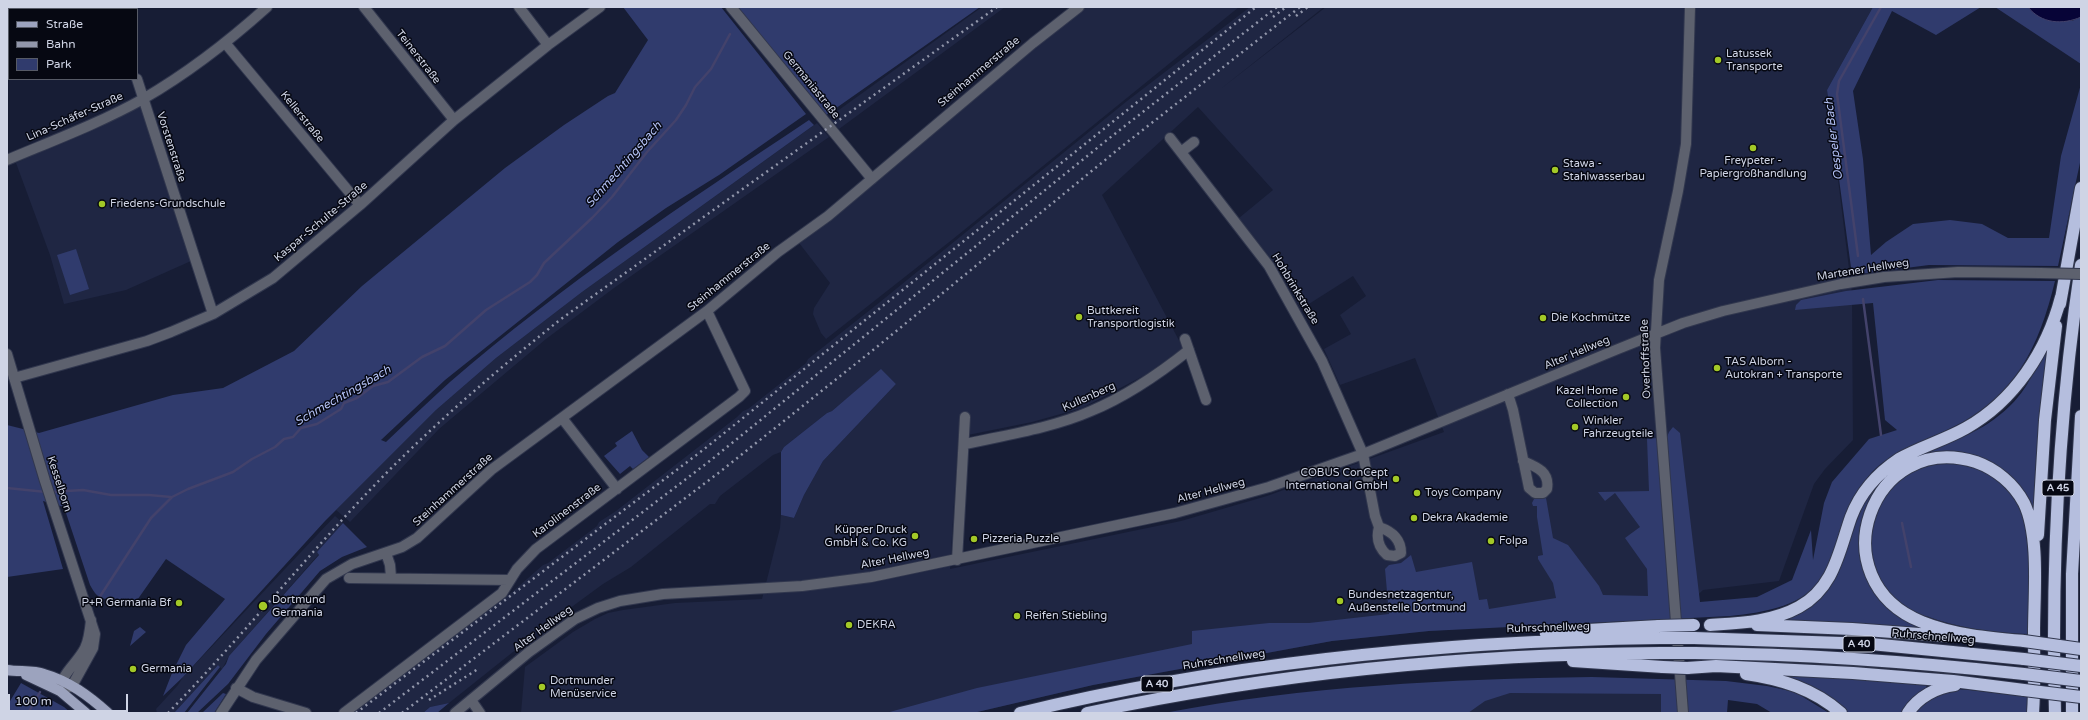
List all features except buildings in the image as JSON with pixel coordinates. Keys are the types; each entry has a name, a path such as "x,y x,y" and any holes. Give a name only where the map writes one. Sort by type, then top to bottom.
{"highway":[{"path":"2035,713 2035,568 2045,420 2061,297 2081,188"},
{"name":"A 45","path":"2055,713 2053,633 2057,504 2065,396 2081,265"},
{"path":"1710,625 1756,621 1781,614 1800,606 1817,593 1825,584 1835,567 1852,516 1870,484 1889,465 1966,428 2003,400 2021,380 2044,343 2056,316 2061,297"},
{"name":"A 45","path":"2072,713 2072,574 2081,416"},
{"path":"2035,568 2031,528 2024,503 2010,484 1990,468 1959,458 1931,459 1908,468 1892,479 1884,487 1870,512 1865,530 1865,555 1876,584 1890,602 1910,617 1936,627 1978,636 2081,649"},
{"path":"1659,632 1694,625 1710,625 1817,627 1962,637 1978,636"},
{"name":"Ruhrschnellweg","path":"1020,713 1125,690 1239,670 1359,655 1659,632 1694,638 1871,644 2081,666"},
{"name":"A 40","path":"1087,713 1188,694 1286,679 1375,668 1520,657 1695,653 1858,658 2081,681"},
{"path":"1520,657 1663,667 1838,672 1933,679 2081,697"},
{"path":"1693,668 1748,674 1783,682 1810,692 1841,713"},
{"path":"1908,713 1921,699 1937,689 1949,685 1971,684"}],"main road":[{"path":"12,670 43,674 61,680 90,697 108,713"},
{"path":"12,670 60,691 86,713"}],"street":[{"name":"Lina-Schäfer-Straße","path":"7,160 49,143 143,99 226,44 267,7"},
{"name":"Teinerstraße","path":"364,7 454,120"},
{"path":"519,7 548,45"},
{"name":"Kaspar-Schulte-Straße","path":"14,378 147,341 213,314 273,278 360,205 454,120 548,45 600,7"},
{"name":"Germaniastraße","path":"731,7 872,179"},
{"name":"Steinhammerstraße","path":"221,713 236,688 276,634 326,579 352,564 402,547 417,538 491,470 707,311 778,252 828,216 1033,43 1079,7"},
{"name":"Overhoffstraße","path":"1683,713 1655,334 1659,280 1685,150 1690,7"},
{"name":"Kellerstraße","path":"226,44 360,205"},
{"name":"Vorstenstraße","path":"137,80 213,314"},
{"name":"Hohbrinkstraße","path":"1170,138 1269,266 1327,370 1363,454"},
{"path":"1181,152 1194,142"},
{"name":"Martener Hellweg","path":"1655,334 1723,310 1782,296 1867,280 1951,272 2081,274"},
{"name":"Karolinenstraße","path":"344,713 502,593 509,580 526,557 744,391 707,311"},
{"name":"Alter Hellweg","path":"455,713 560,629 574,619 606,605 631,598 663,594 776,588 836,582 958,560 1168,515 1219,502 1270,487 1363,454 1655,334"},
{"path":"1185,339 1206,400"},
{"name":"Kullenberg","path":"965,444 1064,421 1091,412 1152,378 1189,350"},
{"name":"Kesselborn","path":"7,354 49,495 96,634 93,648 72,686"},
{"path":"1508,394 1513,410 1523,460"},
{"path":"958,560 965,444 964,417"},
{"path":"562,418 617,489"},
{"path":"1363,454 1374,516 1379,527"},
{"path":"386,553 390,565 390,577"},
{"path":"349,578 390,577 509,580"},
{"path":"72,686 60,691 61,680 85,648 91,620"},
{"path":"236,688 252,697 306,713"},
{"path":"471,700 480,713"}],"shaded area":[{"path":"982,7 1005,7 839,129 829,117"},
{"path":"1079,7 1239,7 953,239 826,339 821,333 813,314 814,308 830,283 796,239"},
{"path":"1250,7 1324,7 1218,91 1326,7 1873,7 1827,90 1852,293 1853,440 1825,469 1814,484 1779,581 1703,590 1678,614 1429,631 1332,641 1093,685 973,713 521,713 525,667 573,632 595,619 608,613 623,610 675,603 762,599 780,528 781,515 794,518 804,495 823,461 896,384 881,370 832,411 827,413 784,447 781,452 773,455 720,496 715,504 710,504 631,567 603,584 543,628 449,703 430,707 423,713 351,713 511,593 543,565 548,563 597,526 599,522 616,511 743,411 748,409 1127,101","holes":["1198,107 1273,190 1239,218 1276,265 1301,309 1353,276 1366,296 1340,315 1351,334 1324,349 1340,385 1415,358 1444,432 1267,496 1181,521 950,569 958,437 1032,422 1082,408 1147,374 1183,348 1102,195"]},
{"path":"2028,7 2081,7 2081,17 2074,20 2060,22 2046,20 2033,13"},
{"name":"Friedens-Grundschule","path":"141,106 191,261 126,290 64,304 50,255 16,163"},
{"path":"817,123 829,137 614,288 546,339 439,429 350,522 336,510 436,410 496,358 582,292"},
{"path":"335,516 343,523 317,552 319,554 229,656 222,669 218,665 174,713 157,713 156,709 178,685 183,677"},
{"path":"1509,691 1664,691 1666,713 1379,713"}],"green space":[{"path":"623,7 721,7 806,114 719,175 666,208 618,242 445,380 381,440 386,442 450,382 493,346 625,245 809,120 814,125 582,292 496,358 436,410 325,521 183,677 163,696 172,673 186,645 225,599 166,559 133,606 110,602 110,599 100,597 90,585 64,507 43,501 63,569 7,577 7,425 39,433 173,395 223,388 294,351 362,286 505,168 564,125 615,93 648,40"},
{"path":"731,7 980,7 822,118"},
{"path":"1873,7 1981,7 1936,35 1892,11 1853,91 1863,159 1871,255 1886,242 1913,224 1950,220 1982,224 2008,238 2049,238 2061,156 2081,84 2081,158 2058,266 1929,265 1852,275 1827,90"},
{"path":"1995,7 2028,7 2030,9 2072,21 2081,17 2081,64"},
{"path":"76,249 89,289 70,295 57,255"},
{"path":"1938,280 2055,281 2049,305 2032,349 2008,386 1992,402 1973,416 1899,452 1872,472 1861,486 1849,508 1825,573 1807,594 1784,606 1770,610 1730,616 1429,631 1332,641 1093,685 973,713 886,713 977,688 1192,644 1192,631 1269,623 1309,623 1389,614 1385,569 1389,565 1401,563 1411,555 1416,572 1472,562 1479,600 1487,599 1489,609 1556,598 1553,583 1538,559 1538,556 1543,555 1537,517 1537,506 1533,506 1532,503 1534,499 1546,498 1553,538 1568,545 1599,586 1603,595 1648,596 1647,569 1625,538 1640,527 1615,493 1605,501 1598,492 1649,491 1647,439 1667,437 1673,427 1680,433 1700,602 1757,597 1792,580 1811,530 1813,560 1824,503 1832,482 1869,439 1897,430 1885,420 1873,303 1795,310 1796,305 1801,300 1846,291"},
{"path":"2048,343 2050,355 2036,507 2025,518 2028,553 2028,634 1976,629 1951,624 1926,616 1918,626 1907,630 1791,622 1787,616 1816,600 1833,582 1846,553 1862,507 1870,493 1880,481 1890,472 1913,458 1961,438 2002,414 2014,402 2027,384"},
{"path":"881,369 896,384 823,461 804,495 794,518 781,515 781,452 784,447 827,413 832,411"},
{"path":"632,431 642,450 649,457 633,469 630,466 620,474 604,456 617,446 615,443"},
{"path":"343,523 367,547 342,557 320,571 266,634 228,684 197,713 187,713 226,664 229,656 319,555 317,552"},
{"path":"140,627 146,632 130,646 134,631"},
{"path":"218,665 220,667 184,713 174,713"},
{"path":"1779,674 1927,682 1926,691 1946,692 1955,689 2029,697 2029,713 1845,713"},
{"path":"1592,677 1726,681 1767,686 1795,692 1829,713 1772,713 1757,704 1728,700 1727,713 1661,713 1661,694 1510,693 1485,701 1468,713 1164,713 1270,696 1323,690 1430,682"},
{"path":"21,683 64,707 71,713 7,713 7,706"},
{"path":"223,693 226,694 214,713 202,713"},
{"path":"449,703 437,713 423,713 430,707"}],"waterway":[{"name":"Oespeler Bach","path":"1858,256 1837,94 1839,81 1881,7"},
{"name":"Schmechtingsbach","path":"99,598 151,518 172,497 188,489 233,472 252,459 275,447 284,439 293,437 301,428 317,424 341,409 344,403 357,398 373,386 388,382 422,357 445,346 486,310 530,282 537,275 544,263 612,197 647,152 676,120 695,87 711,69 730,34"},
{"name":"Oespeler Bach","path":"1863,299 1881,435"},
{"path":"7,488 46,492"},
{"path":"51,492 83,490 111,495 149,495 171,497"},
{"name":"Oespeler Bach","path":"1902,523 1911,567"},
{"path":"28,713 40,692"}],"railway":[{"path":"168,713 219,659 367,493 437,424 510,360 561,319 997,7"},
{"path":"356,713 703,450 1256,7"},
{"path":"379,713 711,460 1107,140 1277,7"},
{"path":"1273,17 1286,7"},
{"path":"402,713 721,471 878,346 1121,147 1300,7"},
{"path":"1296,16 1308,7"},
{"path":"429,700 478,669"}],"place":[{"name":"Latussek Transporte","path":"1718,60"},
{"name":"Freypeter - Papiergroßhandlung","path":"1753,148"},
{"name":"Stawa - Stahlwasserbau","path":"1555,170"},
{"name":"Friedens-Grundschule","path":"102,204"},
{"name":"Buttkereit Transportlogistik","path":"1079,317"},
{"name":"Die Kochmütze","path":"1543,318"},
{"name":"TAS Alborn - Autokran + Transporte","path":"1717,368"},
{"name":"Kazel Home Collection","path":"1626,397"},
{"name":"Winkler Fahrzeugteile","path":"1575,427"},
{"name":"COBUS ConCept International GmbH","path":"1396,479"},
{"name":"Toys Company","path":"1417,493"},
{"name":"Dekra Akademie","path":"1414,518"},
{"name":"Küpper Druck GmbH & Co. KG","path":"915,536"},
{"name":"Pizzeria Puzzle","path":"974,539"},
{"name":"Folpa","path":"1491,541"},
{"name":"Bundesnetzagentur, Außenstelle Dortmund","path":"1340,601"},
{"name":"P+R Germania Bf","path":"179,603"},
{"name":"Dortmund Germania","path":"263,606"},
{"name":"Reifen Stiebling","path":"1017,616"},
{"name":"DEKRA","path":"849,625"},
{"name":"Germania","path":"133,669"},
{"name":"Dortmunder Menüservice","path":"542,687"}]}
